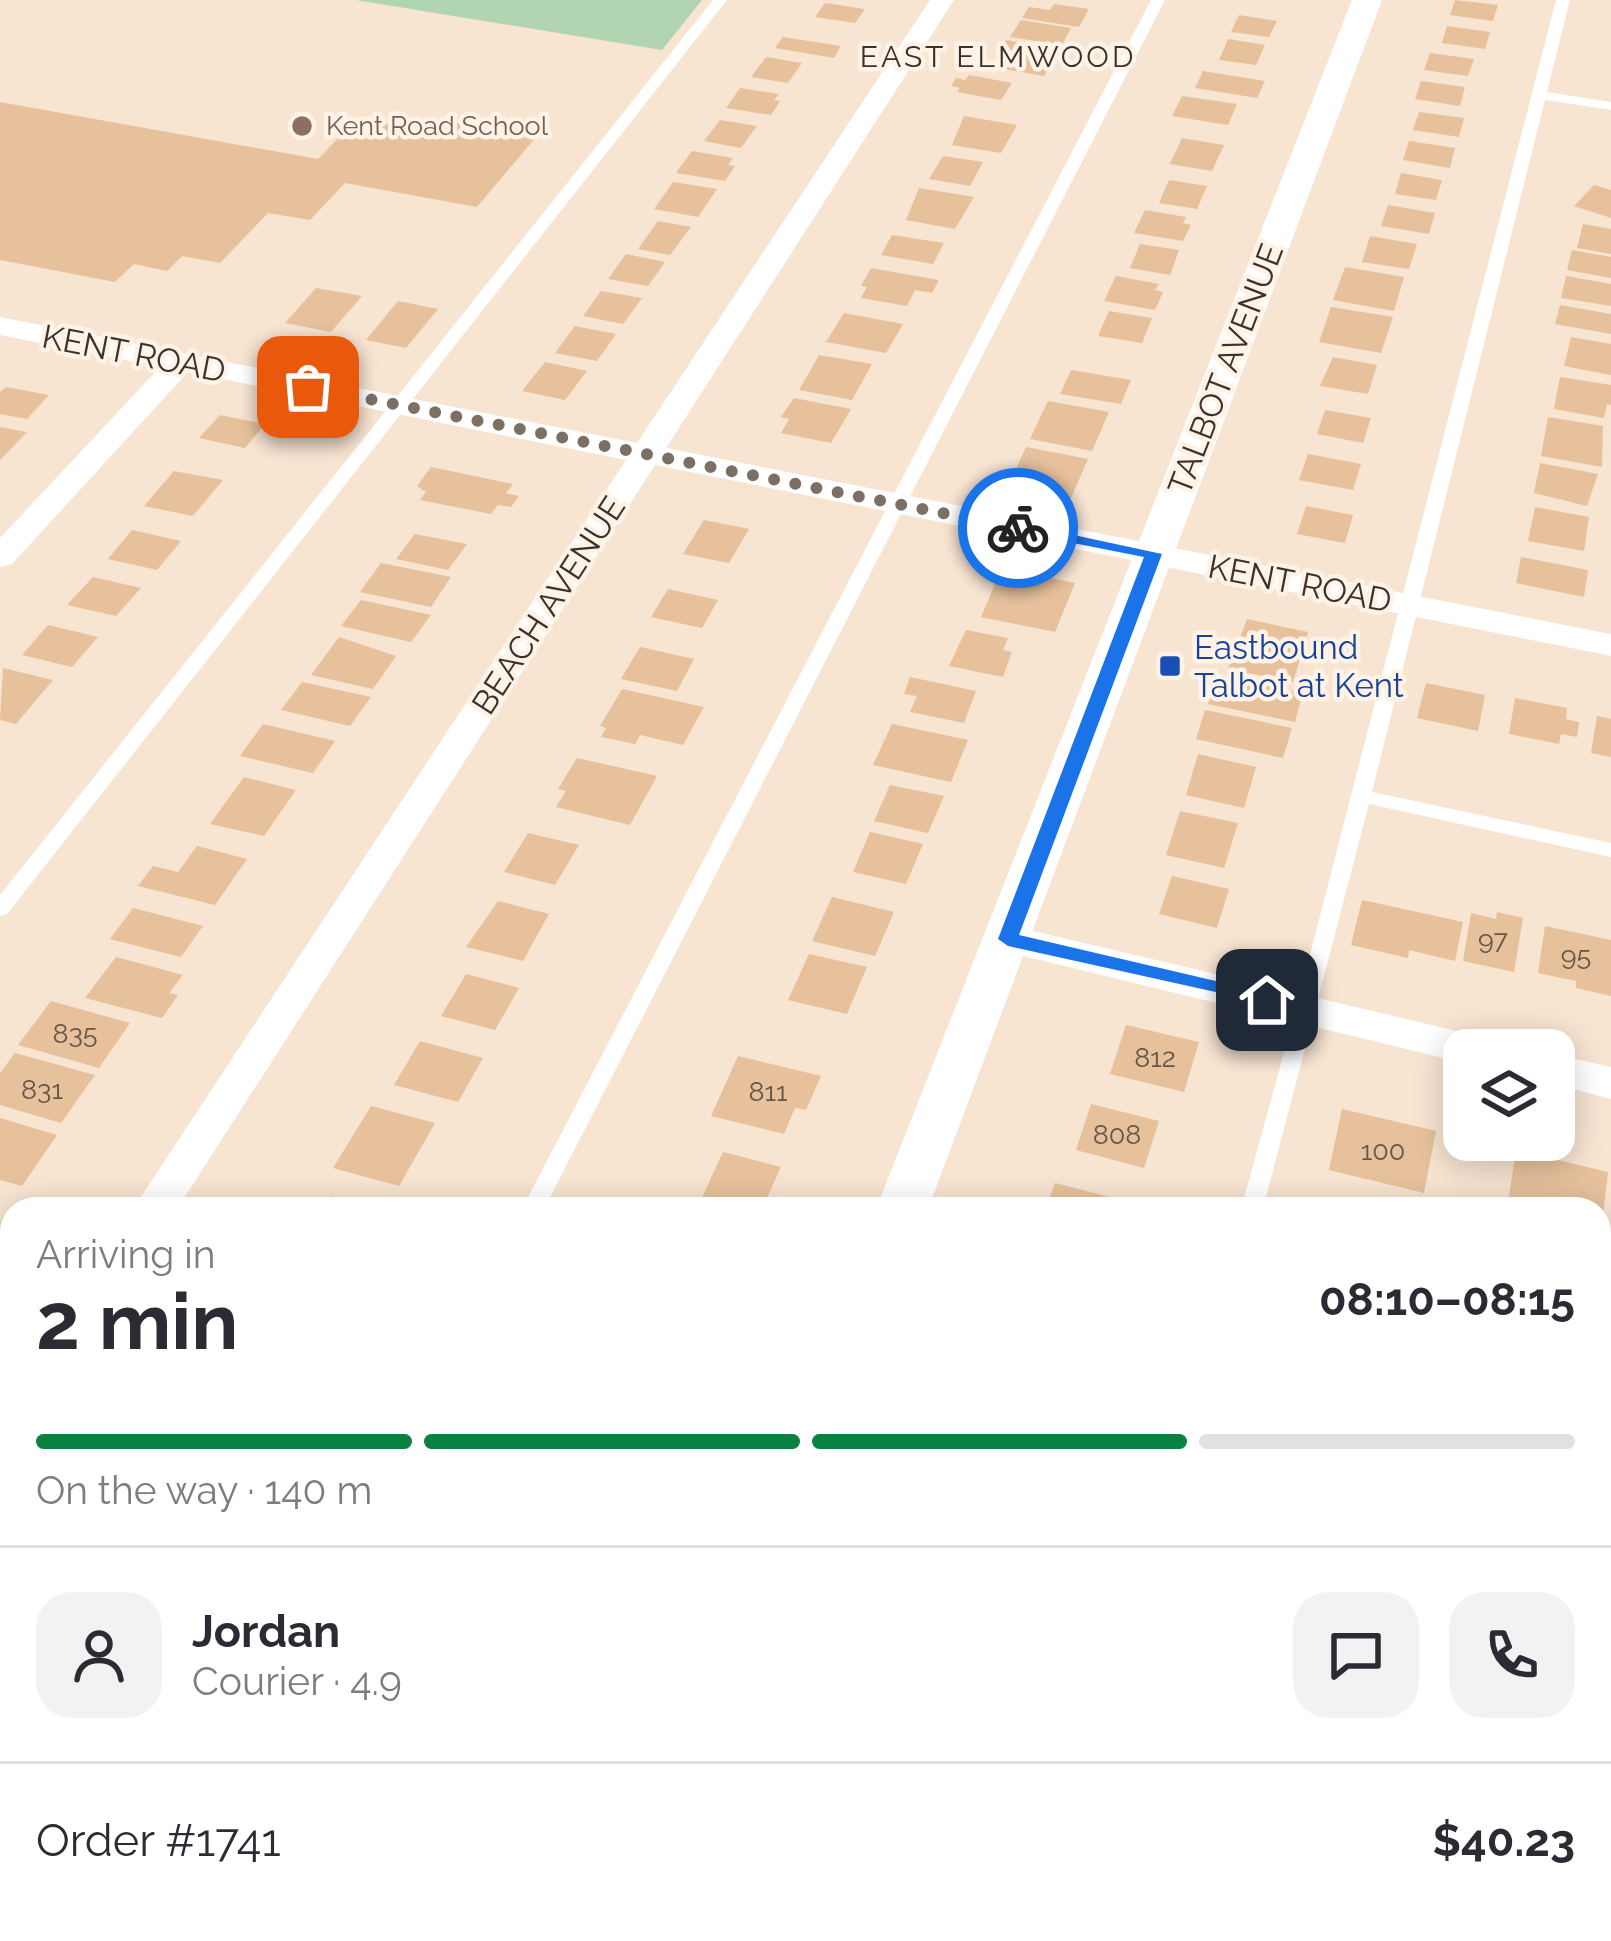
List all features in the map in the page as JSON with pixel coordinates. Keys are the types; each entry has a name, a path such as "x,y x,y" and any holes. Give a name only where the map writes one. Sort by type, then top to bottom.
{"street":[{"name":"BEACH AVENUE","path":"162,1197 942,0"},
{"name":"TALBOT AVENUE","path":"907,1197 1366,0"},
{"name":"KENT ROAD","path":"0,326 1611,645"},
{"path":"0,557 181,362"},
{"path":"1008,939 1443,1043"},
{"path":"1575,1075 1611,1083"}],"lane":[{"path":"0,909 720,0"},
{"path":"539,1197 1158,0"},
{"path":"1255,1197 1563,0"},
{"path":"1538,95 1611,106"},
{"path":"1360,796 1611,850"}],"green space":[{"path":"356,0 702,0 662,50"}],"building":[{"path":"1455,0 1498,5 1493,21 1450,15"},
{"path":"825,3 865,9 855,23 815,17"},
{"path":"1054,4 1089,9 1079,27 1022,18 1029,7 1050,10"},
{"path":"1239,15 1277,21 1269,37 1231,32"},
{"path":"1021,20 1071,28 1062,45 1010,37"},
{"path":"1447,26 1490,32 1485,49 1442,43"},
{"path":"783,37 841,46 834,58 775,48"},
{"path":"1228,39 1265,45 1256,65 1219,60"},
{"path":"1006,40 1060,49 1044,76 993,67"},
{"path":"1430,53 1474,59 1468,76 1424,70"},
{"path":"766,57 802,63 788,83 751,77"},
{"path":"1203,71 1265,81 1257,98 1195,88"},
{"path":"969,75 1012,83 1001,100 957,92 960,88 951,86 956,78 965,80"},
{"path":"1421,81 1465,87 1460,106 1415,99"},
{"path":"740,88 779,94 774,100 780,101 771,115 726,108"},
{"path":"1182,96 1237,104 1228,125 1172,116"},
{"path":"0,102 318,159 357,119 435,132 445,121 536,137 477,207 345,183 310,220 268,213 220,263 182,256 167,271 134,264 115,282 0,260"},
{"path":"1419,112 1464,118 1459,137 1413,130"},
{"path":"964,116 1017,125 1001,153 952,145"},
{"path":"720,120 757,126 741,148 704,141"},
{"path":"1182,138 1224,145 1212,171 1170,164"},
{"path":"1409,141 1455,148 1450,168 1403,160"},
{"path":"692,151 733,158 728,165 735,166 725,181 676,173"},
{"path":"943,156 983,162 970,186 929,179"},
{"path":"1401,173 1442,180 1436,200 1395,194"},
{"path":"1169,180 1207,186 1197,209 1159,203"},
{"path":"673,182 717,189 698,217 654,209"},
{"path":"1594,185 1611,190 1611,218 1574,206"},
{"path":"919,188 974,197 955,229 906,220"},
{"path":"1388,205 1435,213 1429,234 1381,226"},
{"path":"1145,210 1186,217 1183,223 1191,225 1183,241 1134,233"},
{"path":"658,221 691,227 670,255 638,249"},
{"path":"1583,224 1611,229 1611,254 1577,248"},
{"path":"892,235 944,243 933,264 881,255"},
{"path":"1370,236 1417,244 1409,269 1362,262"},
{"path":"1140,244 1179,250 1170,275 1130,268"},
{"path":"1572,250 1611,257 1611,278 1567,270"},
{"path":"626,254 665,262 648,286 608,279"},
{"path":"1345,267 1404,277 1394,311 1333,300"},
{"path":"871,268 939,280 932,293 915,290 907,306 861,298 867,287 861,286"},
{"path":"1116,276 1159,284 1155,290 1163,292 1155,310 1104,301"},
{"path":"1566,276 1611,284 1611,306 1561,298"},
{"path":"316,288 362,296 331,332 285,323"},
{"path":"601,291 642,298 623,324 583,316"},
{"path":"398,301 438,309 406,348 366,340"},
{"path":"1560,305 1611,314 1611,334 1555,324"},
{"path":"1331,307 1393,317 1381,353 1319,342"},
{"path":"1109,311 1152,318 1142,343 1098,336"},
{"path":"844,313 903,324 886,353 826,342"},
{"path":"575,326 616,334 597,361 555,353"},
{"path":"1571,337 1611,344 1611,375 1564,366"},
{"path":"819,355 872,364 852,400 799,390"},
{"path":"1333,357 1377,365 1368,394 1320,386"},
{"path":"545,362 587,371 565,400 522,391"},
{"path":"1071,370 1131,380 1121,404 1060,394"},
{"path":"1560,377 1611,385 1611,405 1607,404 1604,418 1554,409"},
{"path":"6,387 49,395 27,419 0,414 0,392"},
{"path":"794,398 851,409 831,443 781,433 789,419 781,417"},
{"path":"1048,401 1109,412 1092,451 1030,439"},
{"path":"1325,410 1371,418 1363,443 1317,434"},
{"path":"220,415 265,424 245,448 199,438"},
{"path":"1548,417 1603,426 1602,467 1541,456"},
{"path":"0,427 27,432 0,460"},
{"path":"1026,447 1088,459 1071,498 1008,486"},
{"path":"1308,454 1361,464 1353,490 1299,480"},
{"path":"1540,463 1598,474 1587,506 1534,493"},
{"path":"431,467 513,484 506,493 519,496 511,507 498,505 491,514 420,500 426,492 417,486"},
{"path":"174,471 223,480 193,516 144,506"},
{"path":"1306,506 1353,515 1345,543 1297,534"},
{"path":"1535,507 1589,517 1584,551 1528,541"},
{"path":"704,520 749,529 729,563 683,554"},
{"path":"132,530 181,541 157,570 108,559"},
{"path":"415,534 467,544 448,570 396,559"},
{"path":"1521,557 1588,570 1584,597 1516,583"},
{"path":"381,563 451,577 431,607 360,592"},
{"path":"1002,568 1075,583 1055,632 981,617"},
{"path":"93,577 141,588 116,616 67,605"},
{"path":"668,589 718,600 702,628 651,617"},
{"path":"361,600 431,615 411,642 341,626"},
{"path":"1247,619 1308,632 1293,682 1228,669"},
{"path":"48,625 98,637 72,667 22,655"},
{"path":"966,630 1008,638 1003,650 1012,652 1003,677 949,666"},
{"path":"339,637 396,656 373,689 311,675"},
{"path":"640,647 694,659 677,691 621,679"},
{"path":"3,668 53,680 16,724 0,720"},
{"path":"1218,675 1303,693 1295,722 1208,704"},
{"path":"910,677 976,691 964,723 910,712 917,696 904,694"},
{"path":"302,682 371,697 350,726 281,710"},
{"path":"1426,683 1485,695 1478,731 1417,718"},
{"path":"622,689 704,707 683,745 640,735 635,744 601,737 606,728 600,726"},
{"path":"1515,698 1567,708 1566,719 1579,722 1577,737 1561,734 1559,744 1509,734"},
{"path":"1205,710 1292,728 1283,758 1196,739"},
{"path":"1597,716 1611,719 1611,757 1591,753"},
{"path":"263,724 335,741 313,773 240,756"},
{"path":"892,724 968,740 951,782 873,765"},
{"path":"1198,754 1256,767 1244,808 1186,795"},
{"path":"577,758 657,776 630,825 556,807 566,791 558,789"},
{"path":"244,777 296,790 264,836 210,824"},
{"path":"890,785 944,796 928,833 874,821"},
{"path":"1180,811 1238,823 1224,868 1166,855"},
{"path":"870,832 923,844 906,884 853,872"},
{"path":"528,833 579,845 555,885 504,872"},
{"path":"197,846 247,859 215,905 138,886 153,866 178,872"},
{"path":"1172,876 1229,889 1217,928 1159,914"},
{"path":"832,897 894,912 875,956 812,941"},
{"path":"1362,900 1463,922 1455,961 1409,950 1408,958 1351,945"},
{"path":"498,901 549,914 523,961 466,947"},
{"path":"133,908 203,926 181,957 110,939"},
{"path":"1497,912 1523,918 1514,972 1463,961 1471,913 1496,919"},
{"path":"1545,926 1611,940 1611,996 1576,988 1576,981 1538,973"},
{"path":"809,954 867,967 847,1014 788,1000"},
{"path":"116,957 183,975 169,993 178,995 162,1018 85,998"},
{"path":"466,974 519,988 495,1030 441,1016"},
{"path":"51,1001 130,1023 99,1068 18,1045"},
{"path":"1126,1025 1199,1042 1184,1092 1110,1074"},
{"path":"420,1041 483,1058 458,1102 394,1085"},
{"path":"15,1053 95,1075 61,1123 0,1105 0,1073"},
{"path":"738,1056 821,1076 806,1110 795,1108 784,1134 711,1116"},
{"path":"1091,1104 1159,1121 1144,1168 1076,1150"},
{"path":"371,1106 435,1123 399,1186 333,1168"},
{"path":"1342,1109 1436,1131 1424,1193 1329,1170"},
{"path":"0,1118 57,1135 22,1186 0,1180"},
{"path":"723,1152 781,1167 767,1197 702,1197"},
{"path":"1514,1161 1562,1161 1608,1172 1605,1197 1509,1197"},
{"path":"1055,1183 1109,1197 1050,1197"}],"way so far":[{"path":"308,387 1018,528"}],"place":[{"name":"Kent Road School","path":"302,126"},
{"name":"Eastbound Talbot at Kent","path":"1170,666"}],"district":[{"name":"EAST ELMWOOD","path":"998,57"}],"route":[{"path":"1018,528 1154,554 1008,939 1267,1000"}]}
